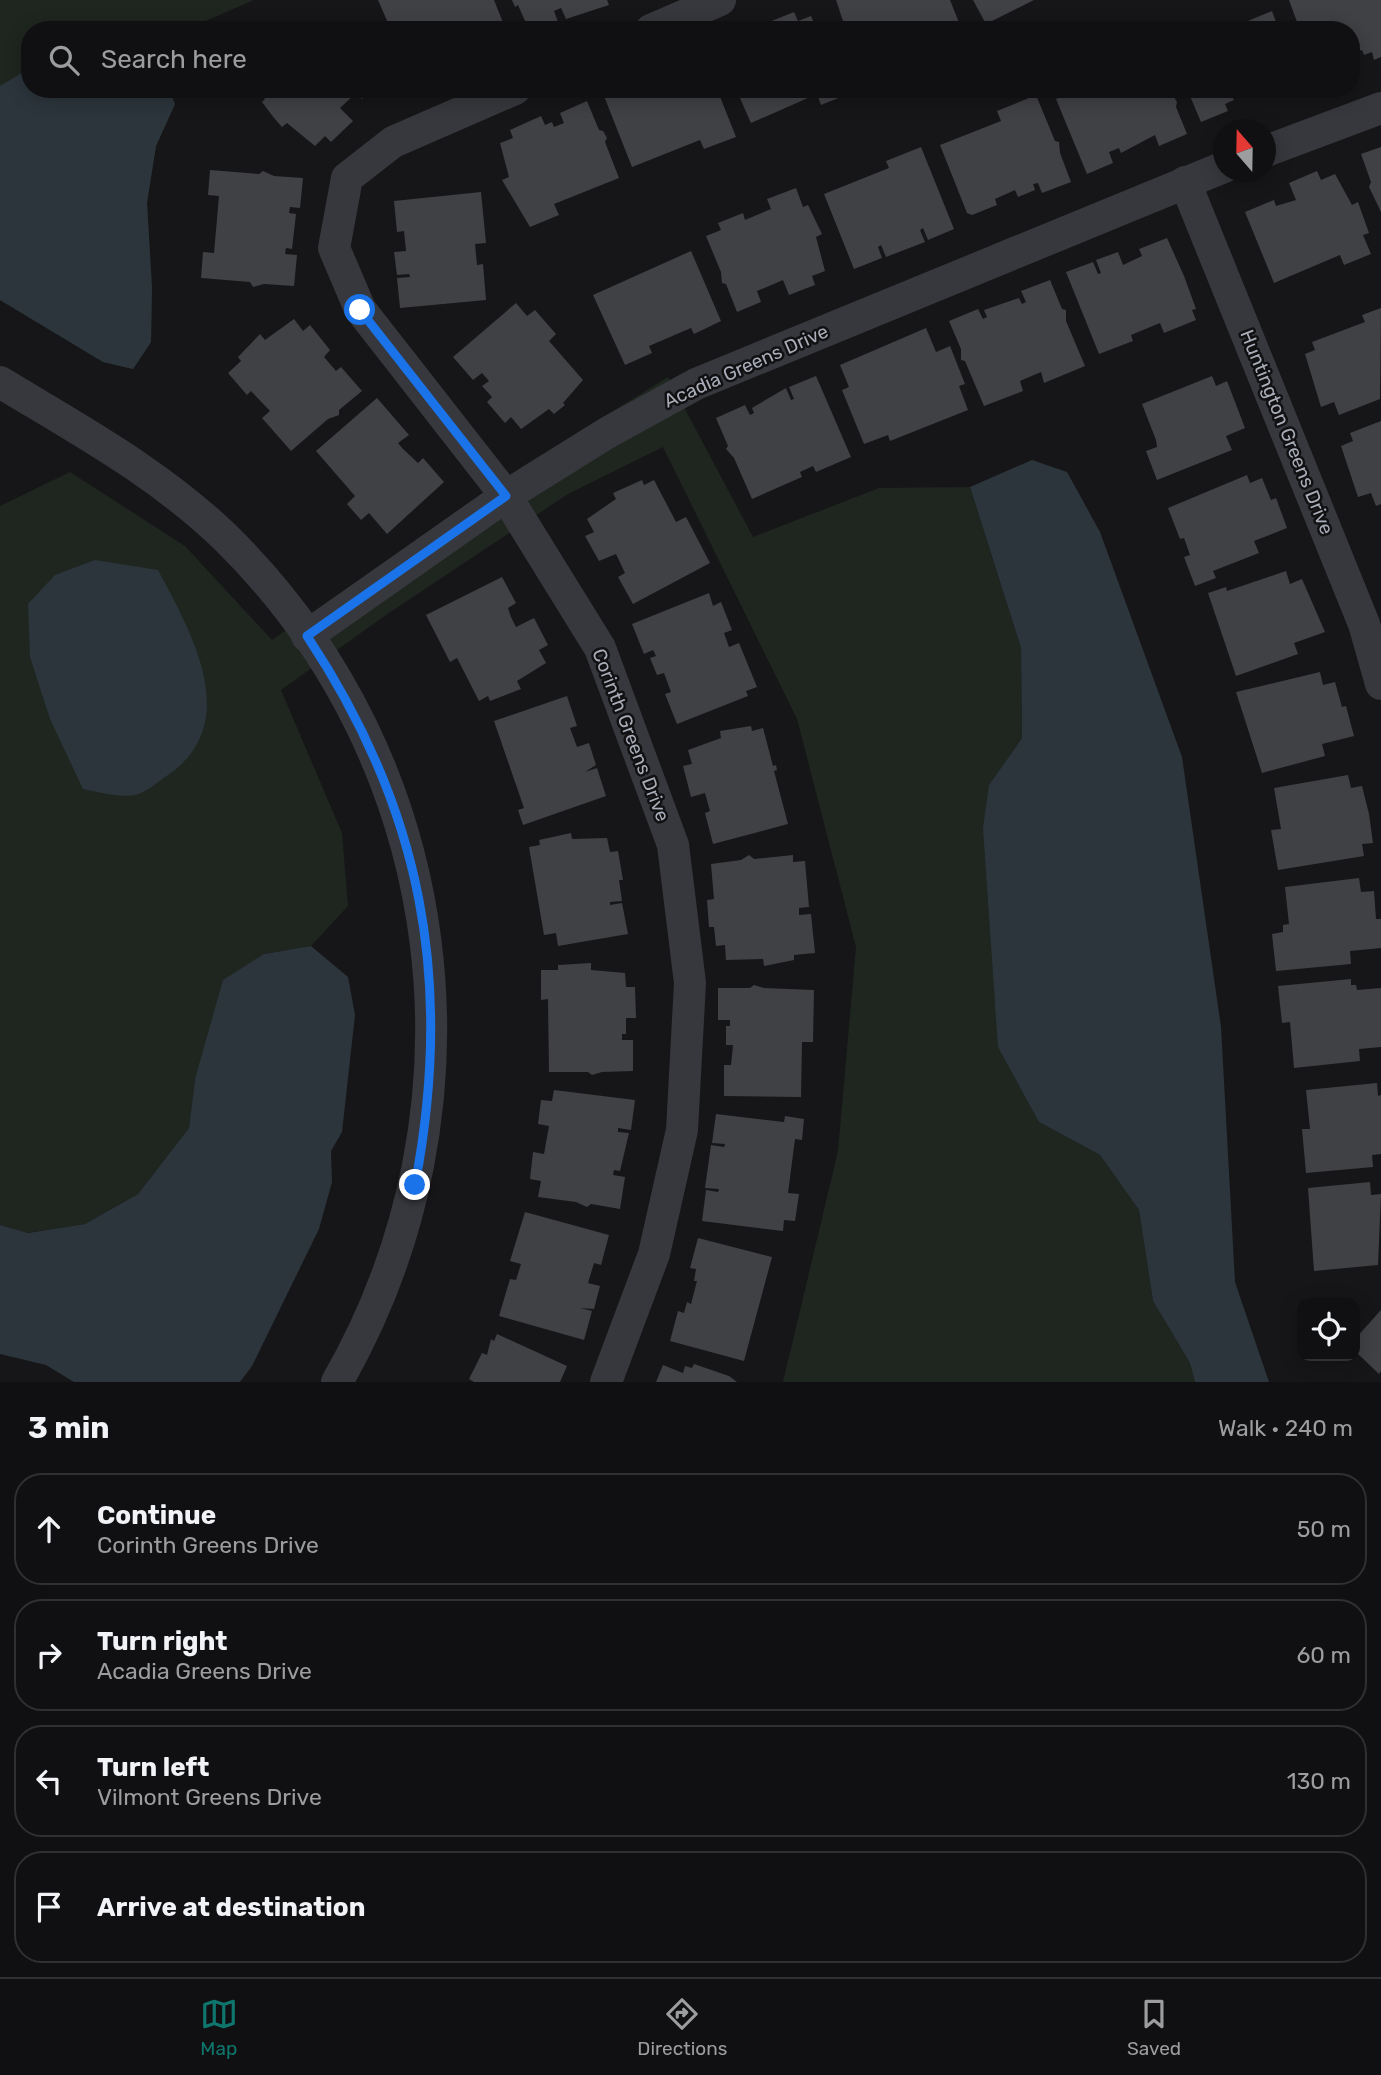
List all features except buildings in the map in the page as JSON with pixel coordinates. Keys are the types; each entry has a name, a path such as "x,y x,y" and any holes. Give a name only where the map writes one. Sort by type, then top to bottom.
{"street":[{"path":"672,21 720,0"},
{"name":"Corinth Greens Drive","path":"494,98 393,142 347,178 334,248 360,310 506,496 600,648 673,845 690,983 682,1130 654,1254 606,1382"},
{"path":"1276,147 1381,108"},
{"name":"Acadia Greens Drive","path":"307,636 506,496 607,433 696,384 1213,171"},
{"name":"Huntington Greens Drive","path":"1185,182 1364,624 1381,684"},
{"path":"0,382 125,456 197,512 259,573 307,636 358,721 399,819 412,866 430,968 432,1064 415,1185 386,1284 371,1320 337,1382"}],"shaded area":[{"path":"0,0 254,0 206,21 21,21 21,98 173,98 175,104 156,146 147,203 152,288 151,342 133,369 103,362 0,300"},
{"path":"21,73 21,98 173,98 175,104 156,146 147,203 152,288 151,342 133,369 103,362 0,300 0,86"},
{"path":"668,377 753,537 879,488 970,487 1021,648 1022,738 989,785 1039,1122 1100,1155 1139,1210 1153,1301 1190,1363 1195,1382 783,1382 838,1151 856,947 797,719 663,447 568,494 386,615 281,690 342,833 348,906 311,946 264,954 195,1079 189,1128 138,1194 85,1224 27,1233 0,1225 0,506 70,472 185,546 272,640 520,468"},
{"path":"1032,460 1067,472 1100,532 1182,757 1221,1027 1235,1282 1269,1382 1195,1382 1190,1363 1153,1301 1139,1210 1100,1155 1039,1122 998,1047 983,828 989,785 1022,738 1021,648 970,487"},
{"path":"95,560 158,570 196,648 204,676 207,704 203,730 191,754 168,775 135,795 112,795 83,789 50,719 30,657 28,604 55,575"},
{"path":"311,946 348,977 355,1015 342,1132 331,1151 332,1182 319,1229 252,1366 240,1382 74,1382 46,1365 0,1354 0,1225 28,1233 85,1224 138,1194 189,1128 195,1079 223,980 264,954"}],"route":[{"path":"360,310 506,496 307,636 347,699 380,768 399,819 422,916 430,968 432,1064 429,1103 415,1185"}]}
